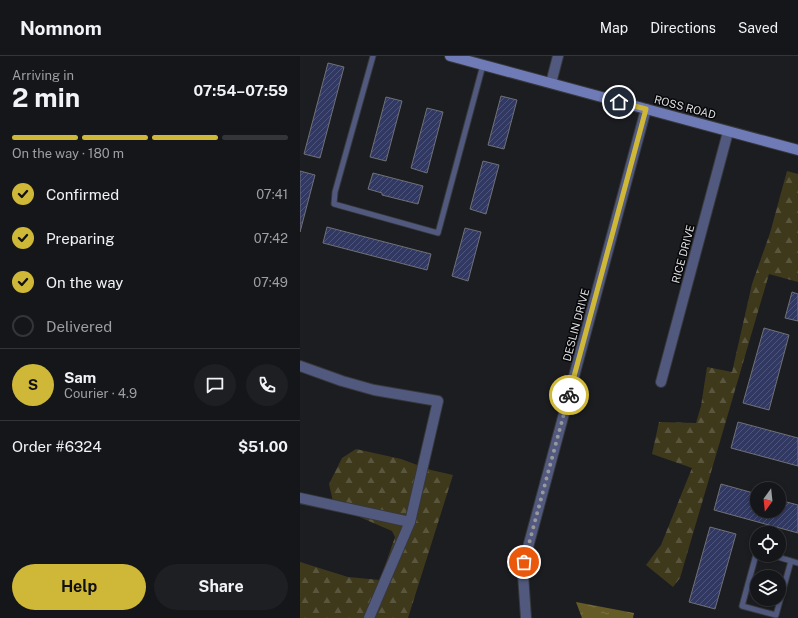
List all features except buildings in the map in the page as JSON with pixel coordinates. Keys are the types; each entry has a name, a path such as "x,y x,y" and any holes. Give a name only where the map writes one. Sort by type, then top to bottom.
{"street":[{"name":"ROSS ROAD","path":"450,56 798,150"},
{"path":"551,83 558,56"},
{"name":"DESLIN DRIVE","path":"526,618 523,574 524,562 646,109"},
{"name":"RICE DRIVE","path":"662,382 728,132"},
{"path":"300,366 342,381 374,390 438,401 410,522 369,618"},
{"path":"300,498 410,522"}],"lane":[{"path":"373,56 335,192 334,204 438,233 483,65"},
{"path":"786,560 798,563"},
{"path":"754,562 742,606 776,615 791,561"}],"green space":[{"path":"787,171 798,174 798,282 769,274 680,578 673,587 646,565 661,545 692,468 652,454 659,422 696,423 701,406 707,367 732,372 752,284 770,233"},
{"path":"356,449 401,459 431,470 453,475 408,618 300,618 300,562 348,577 380,580 395,537 392,531 334,506 329,484 342,458"}],"water":[{"path":"576,602 634,613 633,618 582,618"}],"way so far":[{"path":"524,562 569,395"}],"route":[{"path":"569,395 646,109 619,102"}]}
